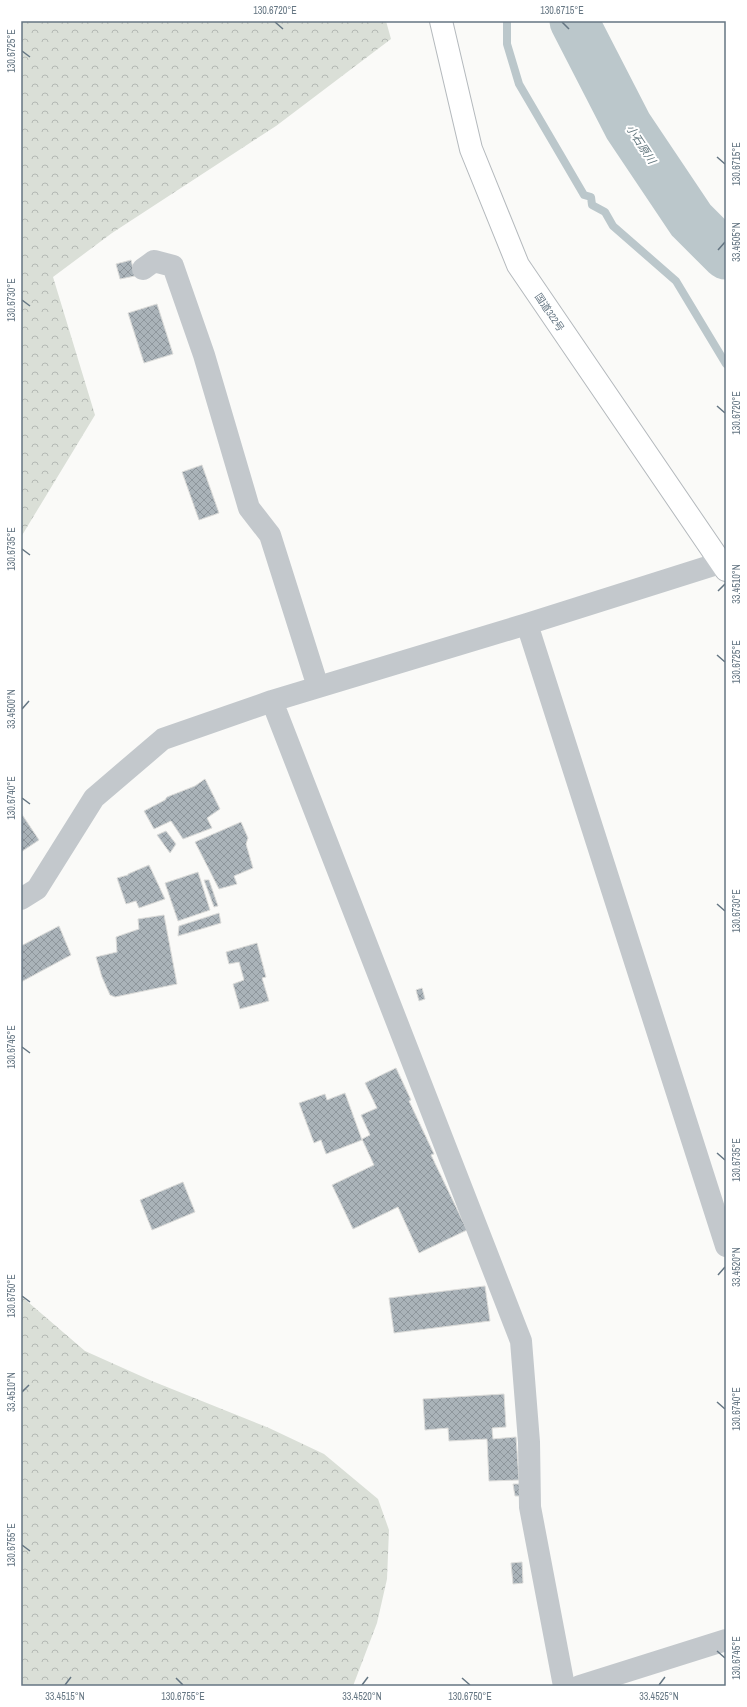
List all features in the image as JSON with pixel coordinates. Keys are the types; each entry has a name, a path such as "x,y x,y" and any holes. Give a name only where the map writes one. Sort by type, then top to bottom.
{"highway":[{"name":"国道322号","path":"441,21 471,149 518,265 723,566"}],"street":[{"path":"143,269 154,261 173,266 204,355 249,508 270,535 318,687"},
{"path":"21,899 37,889 94,798 163,739 272,701 723,566"},
{"path":"527,624 726,1246"},
{"path":"272,701 521,1341 529,1442 530,1507 564,1686"},
{"path":"580,1686 726,1640"}],"green space":[{"path":"21,21 386,21 391,39 276,126 112,233 53,277 95,415 21,537"},
{"path":"21,1296 85,1351 152,1381 269,1428 324,1454 378,1499 389,1530 387,1579 377,1623 353,1686 21,1686"}],"building":[{"path":"131,260 135,276 120,279 116,264"},
{"path":"157,304 173,354 144,363 128,313"},
{"path":"202,465 219,513 199,520 182,472"},
{"path":"205,779 220,809 207,818 212,828 183,839 171,821 154,829 144,811 165,800 167,797 195,786"},
{"path":"21,813 39,840 21,852"},
{"path":"241,822 248,838 246,844 253,868 234,876 237,884 219,889 195,842"},
{"path":"166,831 176,844 170,853 157,835"},
{"path":"149,865 165,899 139,908 136,901 126,904 117,878 128,875"},
{"path":"198,872 210,910 178,921 165,883"},
{"path":"204,880 209,880 218,906 214,907"},
{"path":"219,913 221,923 178,936 179,926"},
{"path":"164,915 177,984 115,997 110,995 102,977 96,957 117,952 116,937 139,929 138,919"},
{"path":"59,926 71,955 21,982 21,946"},
{"path":"257,943 266,977 262,978 269,1001 240,1009 233,984 244,980 239,962 229,964 226,952"},
{"path":"422,988 425,999 419,1001 416,990"},
{"path":"396,1068 411,1100 409,1101 434,1154 431,1155 467,1230 419,1253 398,1207 353,1229 332,1185 374,1165 362,1139 370,1135 361,1115 377,1108 365,1083"},
{"path":"345,1093 362,1140 326,1154 321,1140 314,1143 299,1103 325,1094 327,1100"},
{"path":"183,1182 195,1212 152,1230 140,1200"},
{"path":"485,1286 490,1321 394,1333 389,1298"},
{"path":"504,1394 506,1427 492,1428 493,1439 516,1437 519,1480 489,1481 487,1439 449,1441 448,1428 425,1430 423,1399"},
{"path":"513,1484 520,1484 521,1496 515,1496"},
{"path":"522,1562 523,1583 513,1584 511,1563"}],"waterway":[{"path":"507,21 507,44 519,84 584,195 591,197 592,205 605,212 613,226 676,281 726,364"},
{"name":"小石原川","path":"574,21 628,126 691,220 726,255"}]}
